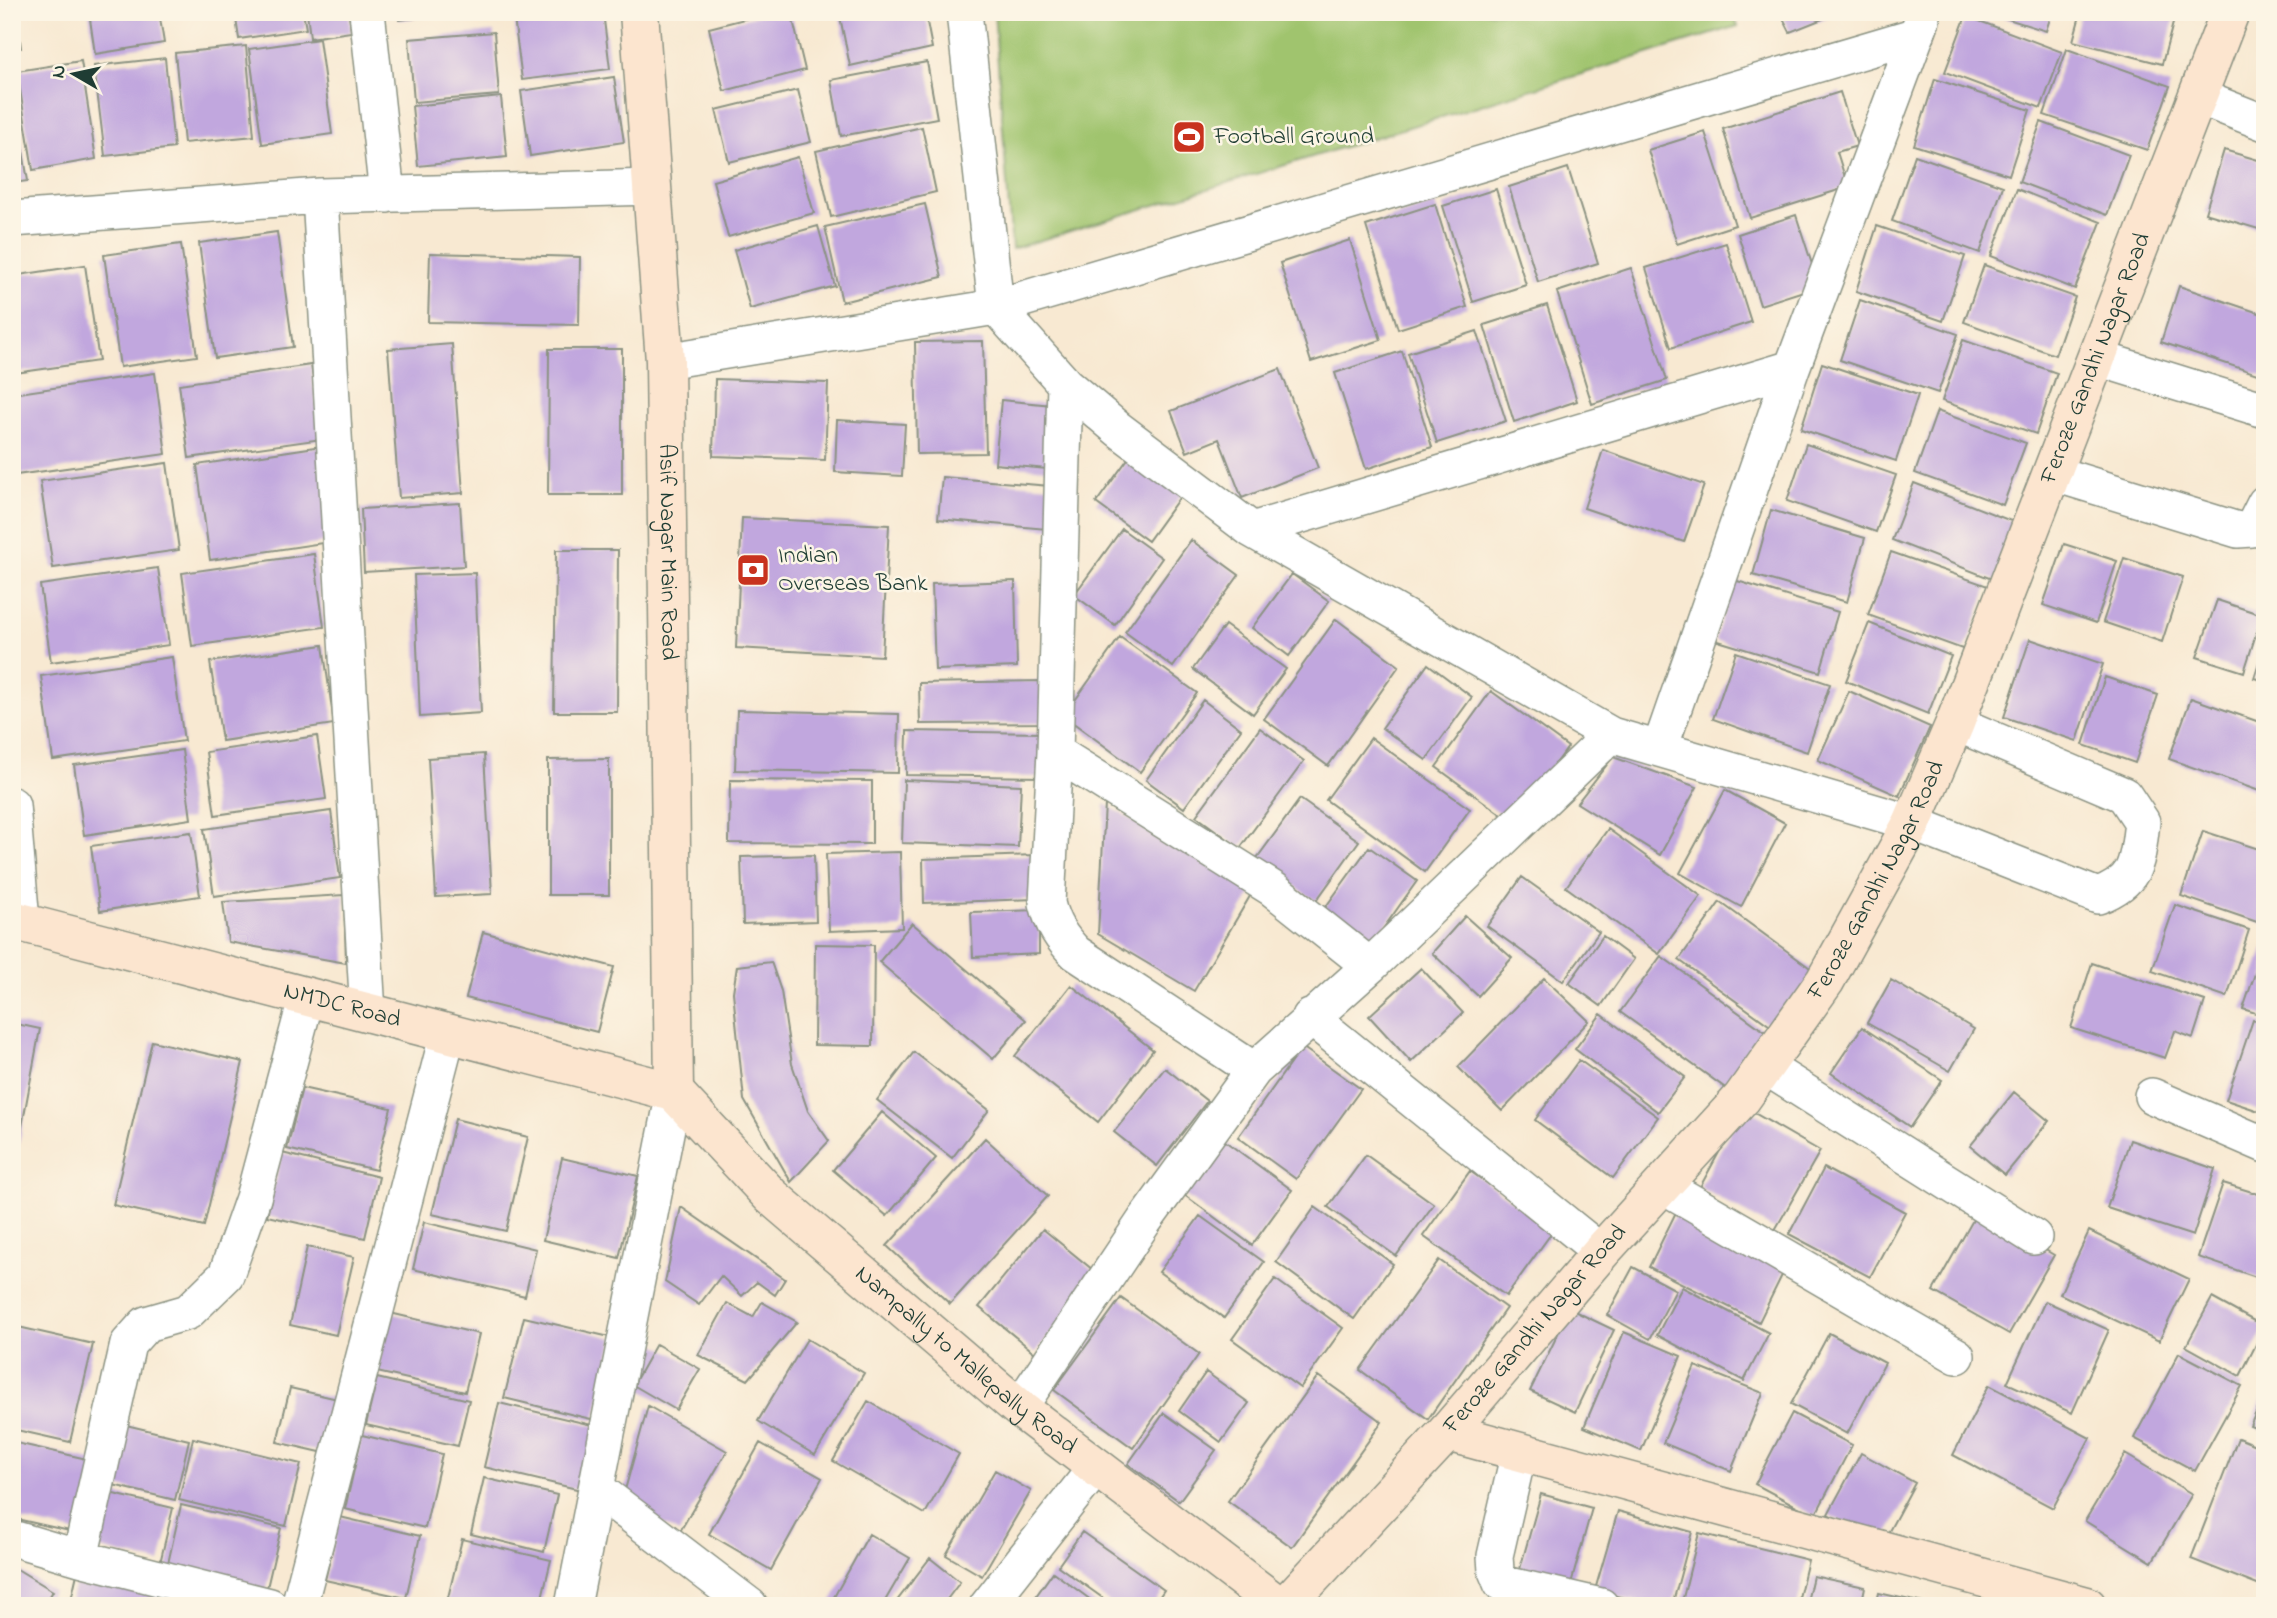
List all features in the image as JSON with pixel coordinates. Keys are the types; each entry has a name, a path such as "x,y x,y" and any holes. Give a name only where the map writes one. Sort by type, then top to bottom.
{"street":[{"path":"367,12 387,195"},
{"name":"Asif Nagar Main Road","path":"639,12 665,361 674,1092"},
{"path":"964,12 996,307 1065,384 1118,429 1252,530 1611,735 1912,823 2098,896 2114,890 2136,867 2142,821 2124,795 1955,723"},
{"name":"Feroze Gandhi Nagar Road","path":"1285,1606 1447,1432 1601,1252 1742,1098 1825,981 1912,823 1955,723 2230,12"},
{"path":"665,361 996,307 1921,23"},
{"path":"1660,748 1792,368 1921,23"},
{"path":"2199,97 2265,123"},
{"path":"12,219 320,195 653,187"},
{"path":"320,195 368,1013"},
{"path":"2097,358 2265,410"},
{"path":"1252,530 1792,368"},
{"path":"1065,384 1055,752 1047,903 1060,937 1076,953 1254,1070"},
{"path":"2052,473 2238,530 2252,529 2265,503"},
{"path":"1019,1408 1145,1220 1254,1070 1370,966 1611,735"},
{"path":"1055,752 1273,889 1370,966"},
{"path":"12,805 17,921"},
{"name":"NMDC Road","path":"17,921 674,1092"},
{"path":"80,1558 128,1344 146,1324 188,1312 226,1275 253,1198 307,996"},
{"path":"1310,1017 1601,1252"},
{"path":"299,1606 448,1034"},
{"path":"1764,1066 2034,1237"},
{"path":"573,1606 674,1092"},
{"name":"Nampally to Mallepally Road","path":"674,1092 771,1196 1019,1408 1279,1606"},
{"path":"2152,1096 2265,1145"},
{"path":"1662,1185 1957,1356"},
{"path":"1447,1432 2087,1606"},
{"path":"1519,1452 1495,1556 1496,1571 1502,1583 1601,1606"},
{"path":"987,1606 1097,1466"},
{"path":"597,1489 750,1606"},
{"path":"12,1538 270,1606"}],"green space":[{"name":"Football Ground","path":"994,12 1732,12 1738,26 1012,249"}],"building":[{"path":"12,12 16,12 21,48 12,50"},
{"path":"89,12 159,12 164,43 95,54"},
{"path":"235,12 303,12 306,29 239,39"},
{"path":"307,12 349,12 351,32 310,38"},
{"path":"398,12 453,12 453,14 399,20"},
{"path":"556,12 603,12 610,69 522,80 514,18"},
{"path":"772,12 791,12 805,70 724,91 709,28"},
{"path":"839,12 925,12 932,48 850,66"},
{"path":"1780,12 1840,12 1790,32"},
{"path":"1986,12 2052,12 2046,31"},
{"path":"2081,12 2176,12 2162,64 2073,41"},
{"path":"1966,16 2062,52 2041,108 1945,72"},
{"path":"494,32 499,95 414,102 409,39"},
{"path":"319,39 332,134 262,144 249,49"},
{"path":"246,46 254,136 184,143 175,53"},
{"path":"2067,49 2170,86 2147,150 2044,115"},
{"path":"165,58 174,148 105,156 94,66"},
{"path":"81,61 96,159 33,170 17,71"},
{"path":"927,62 937,118 841,136 831,80"},
{"path":"614,77 624,142 530,156 521,91"},
{"path":"1935,79 2030,110 2009,175 1914,145"},
{"path":"12,87 28,181 12,183"},
{"path":"798,90 811,142 729,162 716,110"},
{"path":"1840,92 1857,146 1837,152 1848,187 1750,218 1723,129"},
{"path":"501,97 507,157 418,166 412,106"},
{"path":"2041,122 2129,155 2107,215 2019,182"},
{"path":"922,127 936,192 831,217 816,151"},
{"path":"1705,132 1735,225 1677,244 1648,150"},
{"path":"2224,150 2265,162 2265,231 2205,213"},
{"path":"1915,155 2003,186 1980,253 1892,221"},
{"path":"798,157 814,213 728,237 713,181"},
{"path":"1568,168 1598,263 1538,282 1509,187"},
{"path":"1496,189 1526,285 1473,302 1443,206"},
{"path":"2017,189 2101,222 2075,289 1991,256"},
{"path":"925,204 942,277 842,302 825,227"},
{"path":"1435,204 1467,307 1398,329 1366,226"},
{"path":"1796,215 1819,286 1760,305 1738,234"},
{"path":"818,226 835,286 750,309 734,250"},
{"path":"1877,226 1965,256 1943,321 1856,291"},
{"path":"277,232 293,347 215,358 199,243"},
{"path":"1350,240 1381,340 1311,362 1280,263"},
{"path":"1726,243 1751,322 1671,348 1646,268"},
{"path":"181,244 197,356 120,367 104,255"},
{"path":"430,253 580,257 579,325 428,322"},
{"path":"85,265 99,361 15,373 12,276"},
{"path":"1984,265 2075,297 2055,355 1964,322"},
{"path":"1631,268 1667,380 1592,404 1557,292"},
{"path":"2179,286 2265,315 2263,376 2161,342"},
{"path":"1860,300 1958,334 1938,393 1840,360"},
{"path":"1547,305 1577,401 1514,422 1484,325"},
{"path":"1477,331 1506,421 1437,443 1408,353"},
{"path":"1963,340 2057,373 2036,434 1942,401"},
{"path":"983,341 986,453 917,454 915,342"},
{"path":"452,344 463,493 399,498 388,349"},
{"path":"549,349 622,349 622,495 548,495"},
{"path":"1402,351 1432,447 1366,469 1335,373"},
{"path":"1822,363 1918,395 1896,461 1801,429"},
{"path":"311,365 322,439 189,458 179,384"},
{"path":"1280,369 1318,468 1242,498 1219,439 1187,452 1171,411"},
{"path":"155,373 166,454 16,475 12,394"},
{"path":"715,379 828,383 825,460 713,456"},
{"path":"1001,400 1063,406 1057,470 995,464"},
{"path":"1937,411 2026,443 2003,505 1915,473"},
{"path":"837,420 905,424 902,476 835,472"},
{"path":"1806,444 1896,475 1876,532 1787,501"},
{"path":"322,446 336,541 210,560 197,465"},
{"path":"1135,449 1187,487 1148,541 1096,503"},
{"path":"1603,450 1704,485 1684,542 1584,508"},
{"path":"167,463 179,550 53,568 40,481"},
{"path":"942,477 1062,487 1058,530 938,519"},
{"path":"1914,483 2024,526 2002,583 1892,540"},
{"path":"460,503 464,566 364,572 361,509"},
{"path":"1771,510 1865,538 1847,602 1753,575"},
{"path":"742,518 889,525 882,656 736,648"},
{"path":"1122,529 1162,558 1115,625 1074,595"},
{"path":"1191,540 1239,575 1173,667 1125,632"},
{"path":"2064,544 2117,561 2096,623 2043,605"},
{"path":"556,550 618,550 617,712 554,712"},
{"path":"1891,552 1988,586 1965,650 1868,615"},
{"path":"314,554 324,627 192,646 182,573"},
{"path":"2124,558 2183,577 2162,642 2103,622"},
{"path":"158,568 169,645 51,662 40,585"},
{"path":"475,573 481,713 420,717 414,575"},
{"path":"1292,574 1329,601 1289,656 1252,628"},
{"path":"1734,580 1838,612 1820,672 1715,640"},
{"path":"1015,581 1017,667 935,670 932,584"},
{"path":"2217,600 2262,615 2244,672 2197,657"},
{"path":"1336,619 1399,666 1328,766 1264,719"},
{"path":"1869,623 1951,656 1928,714 1846,681"},
{"path":"1225,625 1286,669 1253,714 1193,669"},
{"path":"1120,637 1197,693 1140,772 1064,716"},
{"path":"2030,639 2103,664 2077,741 2004,717"},
{"path":"323,645 334,724 222,741 210,662"},
{"path":"2265,647 2265,681 2254,678"},
{"path":"1736,652 1830,684 1807,752 1713,719"},
{"path":"172,657 184,741 53,760 41,676"},
{"path":"1428,664 1472,697 1426,760 1382,728"},
{"path":"2105,677 2158,695 2135,763 2083,745"},
{"path":"1046,681 1047,723 920,724 919,683"},
{"path":"1491,691 1568,747 1513,823 1436,767"},
{"path":"1849,691 1930,727 1899,796 1818,760"},
{"path":"2191,698 2265,724 2265,793 2169,759"},
{"path":"1203,700 1241,729 1184,808 1146,780"},
{"path":"737,710 899,714 898,773 735,770"},
{"path":"1260,728 1304,761 1240,848 1196,816"},
{"path":"907,731 1043,733 1042,777 906,775"},
{"path":"317,736 326,799 215,815 206,752"},
{"path":"1371,738 1470,809 1425,872 1326,800"},
{"path":"182,750 191,819 84,835 74,765"},
{"path":"484,754 492,894 436,897 428,758"},
{"path":"1613,757 1697,787 1660,855 1577,803"},
{"path":"609,759 609,895 548,895 548,760"},
{"path":"730,780 872,781 872,844 729,843"},
{"path":"904,780 1021,785 1018,847 902,843"},
{"path":"1725,790 1785,823 1741,907 1680,873"},
{"path":"1300,799 1359,841 1316,901 1257,858"},
{"path":"1105,804 1253,891 1194,991 1098,934"},
{"path":"331,811 340,878 214,896 204,829"},
{"path":"1608,829 1701,896 1659,954 1566,887"},
{"path":"2203,831 2265,851 2263,924 2181,896"},
{"path":"191,832 200,896 100,911 91,846"},
{"path":"1369,847 1417,881 1370,947 1322,912"},
{"path":"900,852 902,928 829,931 826,854"},
{"path":"814,855 816,921 743,924 741,857"},
{"path":"1035,855 1036,899 924,903 923,859"},
{"path":"1522,877 1599,932 1563,981 1487,926"},
{"path":"344,895 346,963 228,942 223,902"},
{"path":"1720,902 1821,976 1780,1033 1679,960"},
{"path":"2175,905 2249,930 2227,997 2152,971"},
{"path":"1039,910 1039,954 973,957 971,912"},
{"path":"1465,916 1512,958 1478,996 1432,953"},
{"path":"912,923 1026,1020 993,1059 879,962"},
{"path":"483,932 614,967 597,1032 466,998"},
{"path":"1603,936 1634,959 1601,1006 1569,983"},
{"path":"815,944 874,945 873,1046 814,1045"},
{"path":"2265,947 2265,1016 2243,1009"},
{"path":"1661,956 1771,1036 1731,1092 1620,1012"},
{"path":"771,962 781,991 792,1064 808,1111 829,1141 791,1182 744,1100 733,992 737,966"},
{"path":"2092,963 2205,1001 2193,1038 2175,1031 2165,1058 2071,1028"},
{"path":"1421,968 1463,1013 1411,1062 1369,1016"},
{"path":"1544,978 1589,1021 1502,1111 1458,1067"},
{"path":"1891,980 1974,1029 1950,1071 1867,1023"},
{"path":"1071,985 1153,1050 1098,1122 1015,1056"},
{"path":"1601,1014 1685,1077 1658,1112 1575,1049"},
{"path":"2253,1020 2265,1024 2265,1113 2226,1100"},
{"path":"12,1023 40,1029 14,1170 12,1170"},
{"path":"1862,1027 1942,1080 1910,1127 1831,1073"},
{"path":"152,1041 243,1062 204,1226 113,1205"},
{"path":"1302,1047 1361,1089 1296,1179 1238,1137"},
{"path":"914,1052 989,1110 952,1158 877,1100"},
{"path":"1579,1060 1658,1117 1613,1178 1535,1120"},
{"path":"1165,1068 1207,1101 1157,1166 1114,1132"},
{"path":"302,1088 391,1108 376,1170 287,1149"},
{"path":"2014,1092 2049,1121 2005,1175 1970,1146"},
{"path":"1744,1107 1820,1151 1775,1230 1700,1187"},
{"path":"882,1112 936,1158 887,1216 833,1170"},
{"path":"455,1119 528,1137 506,1231 432,1214"},
{"path":"1218,1136 1292,1190 1252,1245 1179,1191"},
{"path":"985,1138 1048,1196 950,1304 887,1246"},
{"path":"2130,1140 2215,1169 2193,1236 2107,1208"},
{"path":"282,1153 379,1177 365,1238 267,1216"},
{"path":"1366,1155 1434,1204 1396,1256 1328,1207"},
{"path":"562,1158 638,1176 619,1258 543,1240"},
{"path":"1824,1168 1905,1212 1870,1277 1789,1234"},
{"path":"1470,1171 1553,1231 1506,1296 1423,1236"},
{"path":"2223,1183 2265,1196 2265,1280 2198,1257"},
{"path":"681,1207 785,1279 775,1295 757,1282 742,1296 721,1276 699,1305 665,1282"},
{"path":"1315,1207 1393,1264 1354,1319 1276,1262"},
{"path":"1678,1208 1788,1263 1759,1322 1649,1267"},
{"path":"1978,1211 2054,1255 2009,1334 1933,1291"},
{"path":"1200,1216 1264,1262 1224,1318 1159,1272"},
{"path":"424,1222 536,1249 525,1296 413,1269"},
{"path":"1043,1229 1099,1275 1035,1353 979,1307"},
{"path":"2089,1231 2189,1279 2159,1341 2060,1294"},
{"path":"307,1247 354,1257 336,1335 290,1325"},
{"path":"1439,1260 1506,1308 1428,1419 1360,1370"},
{"path":"1633,1267 1676,1290 1650,1339 1607,1315"},
{"path":"1275,1279 1343,1328 1300,1388 1232,1339"},
{"path":"1682,1287 1769,1333 1744,1381 1657,1335"},
{"path":"1121,1298 1199,1354 1133,1448 1054,1390"},
{"path":"2212,1298 2265,1327 2240,1376 2186,1346"},
{"path":"2045,1301 2109,1330 2072,1413 2007,1383"},
{"path":"762,1302 797,1322 748,1380 698,1355 727,1303 753,1317"},
{"path":"1570,1309 1614,1330 1575,1412 1530,1391"},
{"path":"390,1313 479,1334 465,1392 377,1372"},
{"path":"524,1317 614,1338 595,1420 504,1398"},
{"path":"14,1326 93,1344 70,1442 12,1429"},
{"path":"1624,1332 1681,1356 1641,1451 1584,1427"},
{"path":"1829,1333 1885,1363 1847,1434 1791,1404"},
{"path":"807,1339 864,1373 815,1455 758,1421"},
{"path":"656,1344 700,1369 676,1410 633,1385"},
{"path":"2179,1353 2242,1386 2195,1471 2134,1438"},
{"path":"1695,1366 1763,1393 1731,1471 1663,1443"},
{"path":"1206,1372 1249,1403 1221,1442 1179,1411"},
{"path":"1318,1376 1382,1422 1292,1547 1228,1501"},
{"path":"377,1378 469,1400 458,1446 366,1425"},
{"path":"1989,1385 2090,1438 2053,1508 1953,1455"},
{"path":"290,1388 342,1400 329,1454 277,1442"},
{"path":"2265,1392 2265,1432 2250,1426"},
{"path":"868,1401 959,1454 925,1514 833,1461"},
{"path":"499,1403 596,1426 581,1490 484,1467"},
{"path":"648,1406 727,1451 679,1533 622,1501"},
{"path":"1164,1413 1216,1450 1179,1501 1128,1464"},
{"path":"1792,1413 1852,1445 1815,1516 1755,1484"},
{"path":"126,1425 189,1440 175,1500 113,1485"},
{"path":"362,1435 442,1454 425,1528 345,1509"},
{"path":"193,1438 301,1464 286,1526 179,1500"},
{"path":"2238,1438 2265,1449 2265,1588 2191,1559"},
{"path":"12,1442 100,1462 83,1534 12,1518"},
{"path":"760,1443 822,1478 771,1570 709,1534"},
{"path":"1861,1453 1915,1483 1882,1544 1828,1514"},
{"path":"2125,1454 2192,1494 2152,1562 2085,1521"},
{"path":"995,1470 1031,1491 982,1576 946,1555"},
{"path":"484,1478 557,1495 544,1552 471,1534"},
{"path":"105,1492 173,1508 160,1563 92,1547"},
{"path":"1541,1494 1592,1508 1569,1591 1518,1576"},
{"path":"181,1505 281,1528 266,1592 167,1568"},
{"path":"1618,1511 1692,1532 1672,1606 1652,1606 1595,1590"},
{"path":"340,1517 420,1536 406,1598 325,1580"},
{"path":"1082,1532 1164,1590 1153,1606 1114,1606 1058,1566"},
{"path":"1699,1533 1808,1560 1797,1606 1681,1606"},
{"path":"869,1534 910,1558 882,1606 829,1606"},
{"path":"462,1539 551,1560 540,1606 446,1606"},
{"path":"930,1558 960,1582 942,1606 893,1606"},
{"path":"80,1561 182,1596 181,1606 73,1606 70,1604"},
{"path":"12,1566 53,1591 44,1606 12,1606"},
{"path":"1053,1572 1099,1606 1029,1606"},
{"path":"1813,1576 1865,1587 1861,1606 1806,1606"},
{"path":"1879,1593 1932,1605 1932,1606 1876,1606"}],"place":[{"name":"Football Ground","path":"1189,137"},
{"name":"Indian Overseas Bank","path":"753,570"}]}
